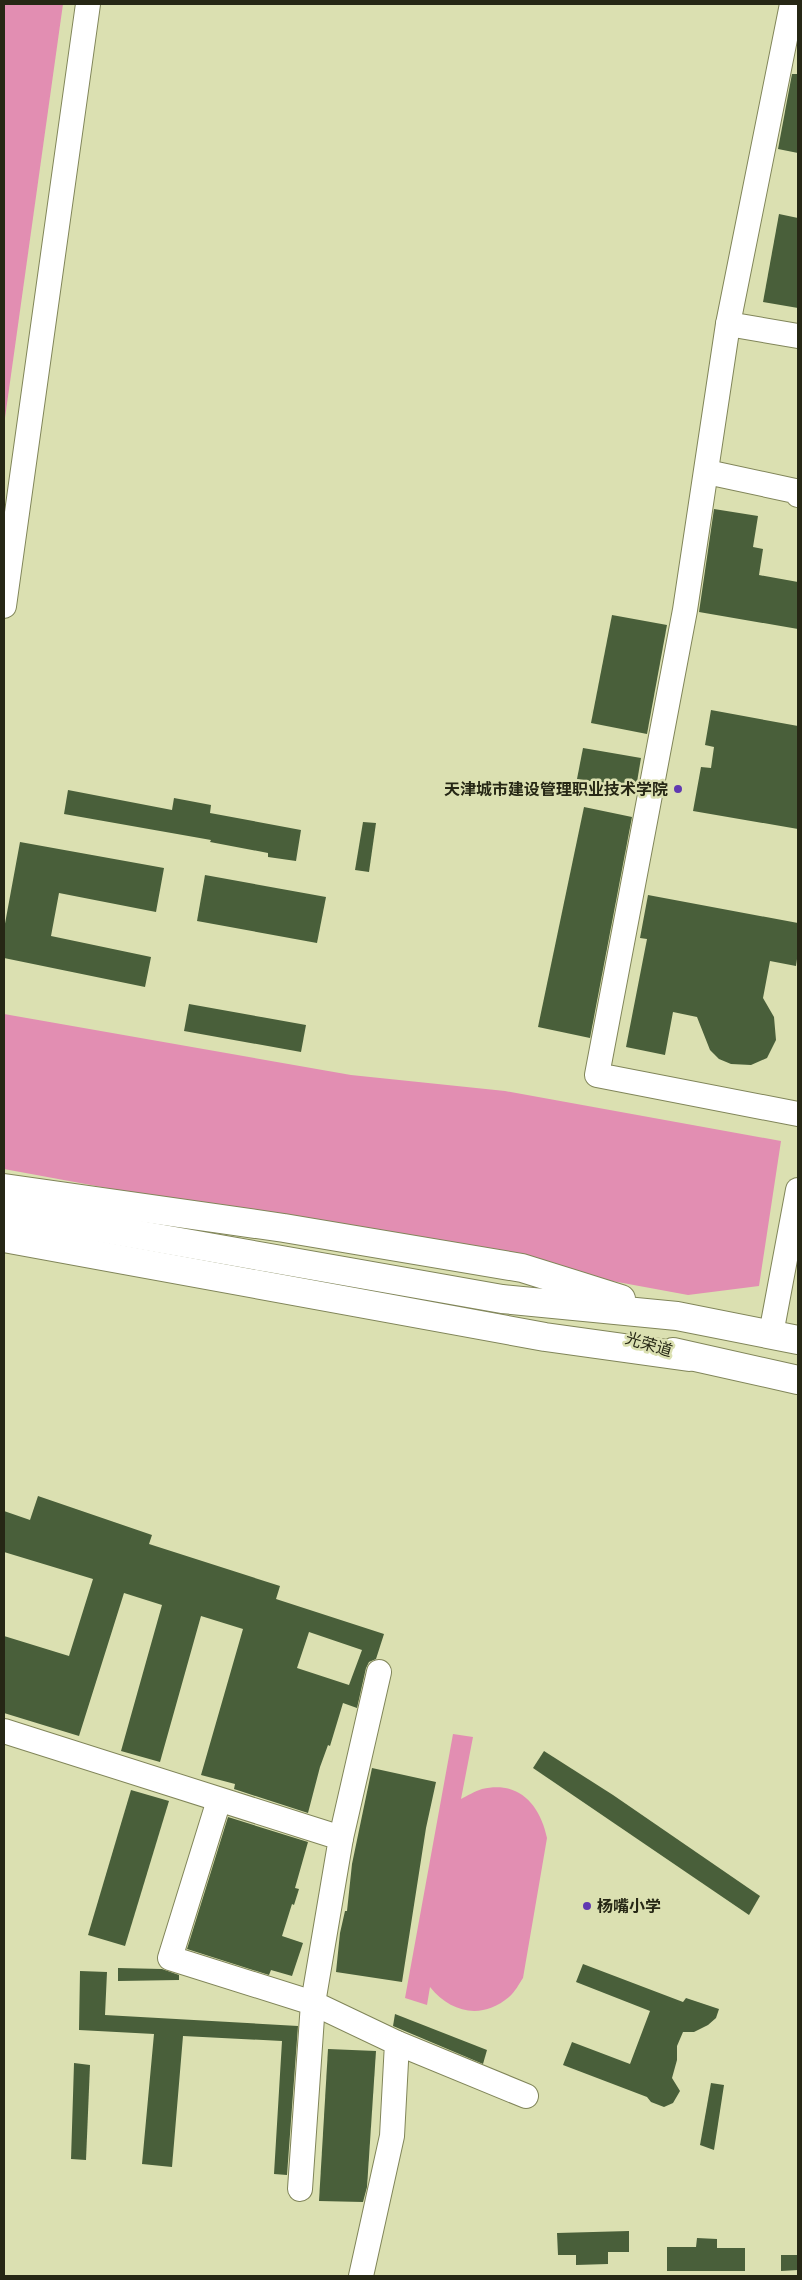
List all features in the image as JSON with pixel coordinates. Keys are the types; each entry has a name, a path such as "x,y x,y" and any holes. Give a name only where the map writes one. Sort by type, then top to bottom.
{"main road":[{"path":"4,1188 284,1228 522,1268 677,1316"},
{"path":"4,1212 502,1299 677,1316 798,1340"},
{"path":"4,1238 545,1337 689,1357"},
{"name":"光荣道","path":"502,1299 689,1357 798,1380"}],"street":[{"path":"4,606 88,4"},
{"path":"792,4 728,324 686,610 597,1075 798,1114"},
{"path":"728,324 798,336"},
{"path":"707,472 795,490 798,495"},
{"path":"771,1334 798,1190"},
{"path":"300,2189 314,2003 341,1838 379,1672"},
{"path":"4,1731 341,1838"},
{"path":"219,1800 170,1958 314,2003 397,2043 526,2096"},
{"path":"361,2276 392,2136 397,2043"}],"shaded area":[{"path":"4,4 63,4 4,425"},
{"path":"4,1014 351,1075 505,1091 781,1141 759,1286 688,1295 4,1169"},
{"path":"453,1734 473,1737 461,1799 479,1790 495,1787 507,1788 517,1792 526,1798 539,1815 547,1838 523,1978 509,1997 488,2009 478,2011 457,2008 447,2003 430,1987 427,2005 405,1998"}],"building":[{"path":"792,74 798,74 798,153 778,149"},
{"path":"779,214 798,218 798,308 763,302"},
{"path":"714,509 758,516 753,547 763,549 759,575 798,582 798,629 699,612"},
{"path":"612,615 667,625 647,734 591,723"},
{"path":"711,710 798,726 798,829 693,811 701,767 711,768 714,747 705,745"},
{"path":"583,748 641,758 636,788 577,779"},
{"path":"68,790 172,810 174,798 211,805 210,813 301,830 296,861 268,857 268,853 210,842 211,840 64,814"},
{"path":"584,807 632,817 590,1038 538,1027"},
{"path":"363,822 376,823 369,872 355,870"},
{"path":"20,842 164,868 156,912 59,893 51,936 151,957 145,987 4,958 4,929"},
{"path":"205,875 326,897 317,943 197,921"},
{"path":"648,895 798,923 796,966 770,961 763,998 774,1017 776,1040 767,1058 751,1065 731,1064 719,1059 710,1050 697,1017 673,1012 665,1055 626,1047 647,939 640,938"},
{"path":"189,1004 306,1025 301,1052 184,1031"},
{"path":"38,1496 152,1535 149,1544 280,1586 276,1599 384,1634 376,1659 369,1662 366,1668 357,1708 343,1703 330,1746 328,1745 320,1767 308,1813 234,1789 235,1784 201,1775 243,1629 201,1616 160,1762 121,1751 162,1605 124,1593 79,1736 4,1713 4,1636 69,1656 93,1579 4,1552 4,1511 30,1520","holes":["309,1632 362,1650 349,1685 297,1668"]},
{"path":"544,1751 613,1795 760,1896 749,1915 533,1768"},
{"path":"372,1768 436,1782 426,1828 402,1982 336,1972 340,1933 345,1911 347,1911 352,1864"},
{"path":"131,1790 169,1801 125,1946 88,1935"},
{"path":"228,1817 308,1842 295,1888 299,1889 282,1936 303,1943 292,1976 271,1970 269,1975 187,1949"},
{"path":"583,1964 683,2002 686,1998 719,2009 716,2018 708,2025 694,2032 683,2032 677,2046 677,2060 672,2078 680,2091 673,2103 664,2107 651,2102 647,2097 563,2065 572,2042 630,2064 650,2011 576,1982"},
{"path":"118,1968 162,1969 179,1975 179,1980 118,1981"},
{"path":"80,1971 107,1972 105,2015 298,2026 287,2175 274,2174 282,2041 183,2036 172,2167 142,2164 154,2034 79,2030"},
{"path":"395,2014 487,2050 483,2064 393,2026"},
{"path":"328,2049 376,2051 367,2187 363,2202 319,2201"},
{"path":"74,2063 90,2065 86,2160 71,2159"},
{"path":"711,2083 724,2085 714,2150 700,2145"},
{"path":"629,2231 629,2252 608,2252 608,2264 576,2265 576,2255 558,2255 557,2233"},
{"path":"697,2238 717,2239 717,2248 745,2248 745,2271 667,2271 667,2247 696,2247"},
{"path":"781,2255 798,2255 798,2270 781,2271"}],"place":[{"name":"天津城市建设管理职业技术学院","path":"678,789"},
{"name":"杨嘴小学","path":"587,1906"}]}
